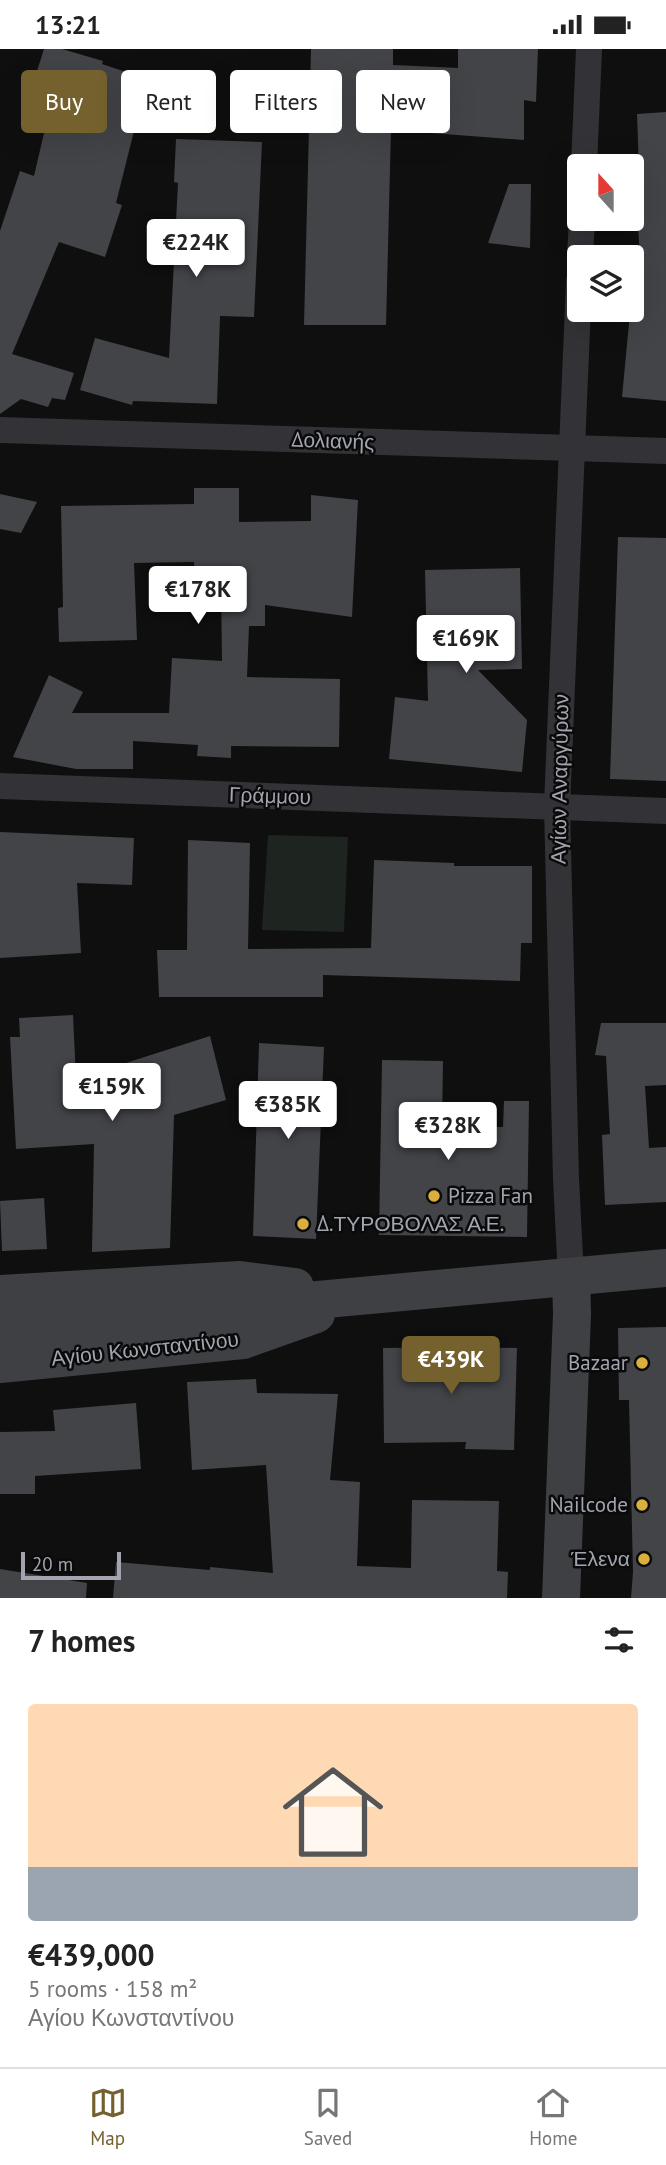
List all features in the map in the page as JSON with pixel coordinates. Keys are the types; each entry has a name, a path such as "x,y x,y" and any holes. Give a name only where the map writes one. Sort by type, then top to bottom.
{"street":[{"path":"585,154 589,49"},
{"name":"Αγίων Αναργύρων","path":"571,1277 557,807 577,322"},
{"name":"Δολιανής","path":"0,430 666,451"},
{"name":"Γράμμου","path":"0,786 666,811"},
{"name":"Αγίου Κωνσταντίνου","path":"0,1329 666,1268"},
{"path":"561,1598 572,1314 571,1277"},
{"name":"Αγίου Κωνσταντίνου","path":"0,1294 240,1280 367,1296"},
{"name":"Αγίου Κωνσταντίνου","path":"0,1364 243,1340 367,1296"}],"shaded area":[{"path":"268,835 348,837 344,932 262,930"}],"building":[{"path":"44,49 62,49 103,61 102,64 121,70 121,133 134,133 116,203 122,205 105,257 59,242 12,354 74,373 65,400 52,398 48,407 21,399 0,414 0,231 20,171 34,176 44,133 107,133 107,70 37,70"},
{"path":"311,49 393,49 393,65 458,68 458,49 538,49 536,102 524,100 524,140 431,133 450,133 450,70 356,70 356,133 391,133 386,325 304,325 309,133 342,133 342,70 310,70"},
{"path":"666,112 666,401 622,397 629,322 644,322 644,245 639,245 638,231 644,231 644,154 638,154 637,114"},
{"path":"176,139 262,142 254,317 220,316 217,404 133,401 132,405 80,390 95,338 169,358 178,183 174,182"},
{"path":"509,184 531,184 530,248 488,243"},
{"path":"194,488 239,488 239,522 311,521 311,495 358,500 352,617 265,605 265,626 249,626 247,677 340,679 339,747 231,746 231,758 197,756 198,745 133,741 133,769 76,769 13,757 49,675 83,692 72,713 169,713 172,658 222,661 221,590 195,590 194,562 134,563 137,640 59,642 58,608 63,607 61,506 194,504"},
{"path":"0,494 37,502 21,533 0,529"},
{"path":"618,537 666,538 666,781 610,779"},
{"path":"520,568 522,669 478,670 527,720 522,772 389,759 395,697 428,701 425,570"},
{"path":"0,832 134,838 132,885 77,883 81,953 0,958"},
{"path":"188,840 250,843 248,949 371,948 374,860 454,863 454,866 532,866 532,943 521,943 520,981 323,975 323,997 159,997 157,950 187,950"},
{"path":"73,1015 76,1079 210,1036 226,1100 174,1115 170,1248 92,1252 94,1144 16,1149 10,1037 20,1037 19,1018"},
{"path":"601,1023 666,1023 666,1085 645,1086 649,1148 666,1147 666,1202 605,1205 602,1135 610,1134 606,1056 595,1055"},
{"path":"259,1043 324,1047 316,1239 253,1236"},
{"path":"382,1060 443,1061 442,1126 503,1127 504,1101 529,1101 527,1237 379,1235"},
{"path":"44,1198 47,1249 2,1251 0,1201"},
{"path":"666,1327 666,1598 631,1598 633,1572 629,1400 619,1400 618,1328"},
{"path":"383,1348 517,1348 514,1450 465,1449 466,1442 384,1443"},
{"path":"256,1379 257,1393 338,1394 330,1480 360,1482 357,1566 411,1568 412,1500 499,1501 497,1571 508,1572 507,1598 113,1598 116,1562 273,1573 266,1465 192,1470 187,1382"},
{"path":"136,1403 141,1469 35,1476 35,1494 0,1494 0,1432 55,1431 53,1410"},
{"path":"0,1569 87,1583 86,1598 0,1598"}],"place":[{"name":"Pizza Fan","path":"434,1196"},
{"name":"Δ.ΤΥΡΟΒΟΛΑΣ Α.Ε.","path":"303,1224"},
{"name":"Bazaar","path":"642,1363"},
{"name":"Nailcode","path":"642,1505"},
{"name":"Έλενα","path":"644,1559"}]}
